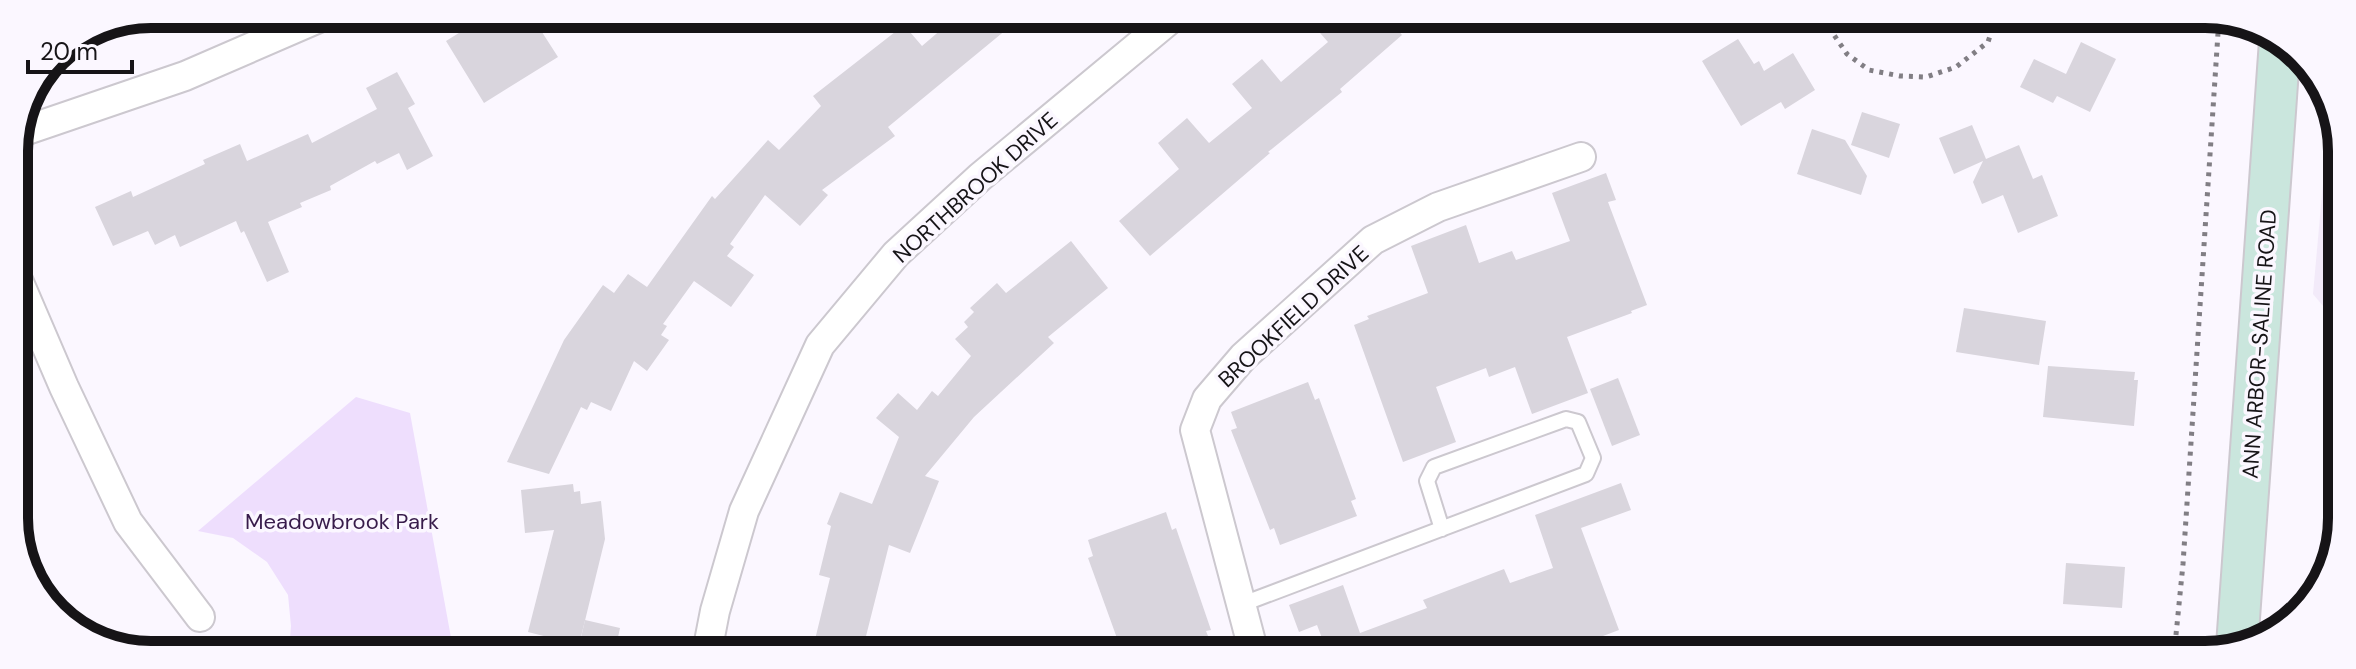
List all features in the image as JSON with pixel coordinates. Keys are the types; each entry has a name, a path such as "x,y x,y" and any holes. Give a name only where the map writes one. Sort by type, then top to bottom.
{"main road":[{"name":"ANN ARBOR-SALINE ROAD","path":"2238,636 2279,52"}],"street":[{"path":"30,129 185,76 296,28"},
{"name":"NORTHBROOK DRIVE","path":"709,641 744,511 820,345 896,254 980,177 1160,28"},
{"name":"BROOKFIELD DRIVE","path":"1250,641 1195,430 1207,399 1243,357 1373,240 1438,207 1581,157"},
{"path":"28,303 128,522 200,617"}],"lane":[{"path":"1240,605 1442,529 1586,474 1593,458 1578,422 1566,419 1434,467 1427,481 1442,529"}],"path":[{"path":"1830,28 1847,54 1869,70 1926,77 1956,67 1988,42 1993,28"},
{"path":"2175,641 2218,29"}],"shaded area":[{"path":"2327,139 2328,312 2313,294"}],"green space":[{"name":"Meadowbrook Park","path":"356,397 410,413 452,641 290,641 288,595 267,562 233,538 198,531"}],"building":[{"path":"467,28 483,28 485,31 490,28 539,28 558,57 484,103 446,41"},
{"path":"900,28 907,28 922,46 943,28 1008,28 888,127 895,136 822,190 828,195 800,226 765,195 730,244 734,247 727,256 754,275 731,307 694,281 663,324 667,326 661,335 669,340 647,371 634,361 611,411 591,402 587,410 581,407 549,474 507,462 564,340 603,285 614,293 628,274 647,287 712,196 715,199 768,140 779,150 821,106 813,96"},
{"path":"1316,28 1396,28 1402,35 1340,89 1342,92 1268,152 1150,256 1119,221 1179,169 1158,143 1187,118 1209,143 1252,108 1232,84 1262,59 1281,82 1328,42"},
{"path":"1738,39 1754,64 1759,61 1764,71 1793,53 1815,90 1785,109 1781,102 1741,126 1702,61"},
{"path":"2081,42 2116,59 2090,112 2057,96 2053,103 2020,87 2034,59 2066,74"},
{"path":"397,72 415,104 408,108 433,156 407,170 399,153 377,164 375,161 330,186 331,190 300,203 302,207 268,222 289,272 267,282 244,231 241,233 236,221 180,247 175,235 155,245 148,231 113,246 95,207 131,191 133,197 240,144 247,161 308,134 312,143 377,109 366,88"},
{"path":"1862,112 1900,124 1889,158 1851,145"},
{"path":"1972,125 1986,159 2019,145 2033,179 2042,175 2058,216 2018,233 2003,195 1982,204 1973,182 1983,161 1954,174 1939,138"},
{"path":"1812,129 1845,140 1867,176 1861,195 1797,174"},
{"path":"1606,173 1616,200 1608,202 1647,305 1567,337 1588,393 1532,414 1515,367 1489,377 1486,368 1436,387 1456,442 1403,462 1354,325 1369,319 1367,316 1428,293 1411,246 1466,225 1479,263 1512,251 1516,260 1570,241 1552,193"},
{"path":"1071,241 1108,288 1048,337 1054,343 974,417 925,476 939,481 910,553 889,545 865,641 815,641 830,578 819,575 831,526 827,524 840,492 872,504 899,437 876,418 898,393 917,410 932,391 938,396 971,356 955,339 968,327 964,322 974,312 970,308 997,283 1006,293"},
{"path":"1964,308 2046,321 2039,365 1956,352"},
{"path":"2048,366 2135,372 2134,380 2138,380 2134,426 2043,417"},
{"path":"1618,378 1640,435 1612,446 1590,389"},
{"path":"1308,382 1315,400 1319,398 1356,499 1351,501 1357,516 1280,545 1274,528 1270,530 1231,430 1237,428 1231,412"},
{"path":"1621,483 1631,510 1581,528 1619,630 1596,641 1323,641 1317,625 1299,632 1289,605 1343,585 1360,633 1427,608 1423,600 1504,569 1510,583 1553,568 1535,515"},
{"path":"573,484 574,492 580,491 581,504 601,501 605,539 580,641 563,641 528,632 554,530 525,533 521,490"},
{"path":"1166,512 1172,530 1176,528 1211,630 1206,631 1210,641 1118,641 1088,558 1093,556 1088,540"},
{"path":"2066,563 2125,567 2122,608 2063,604"},
{"path":"585,620 620,628 617,641 580,641"}]}
